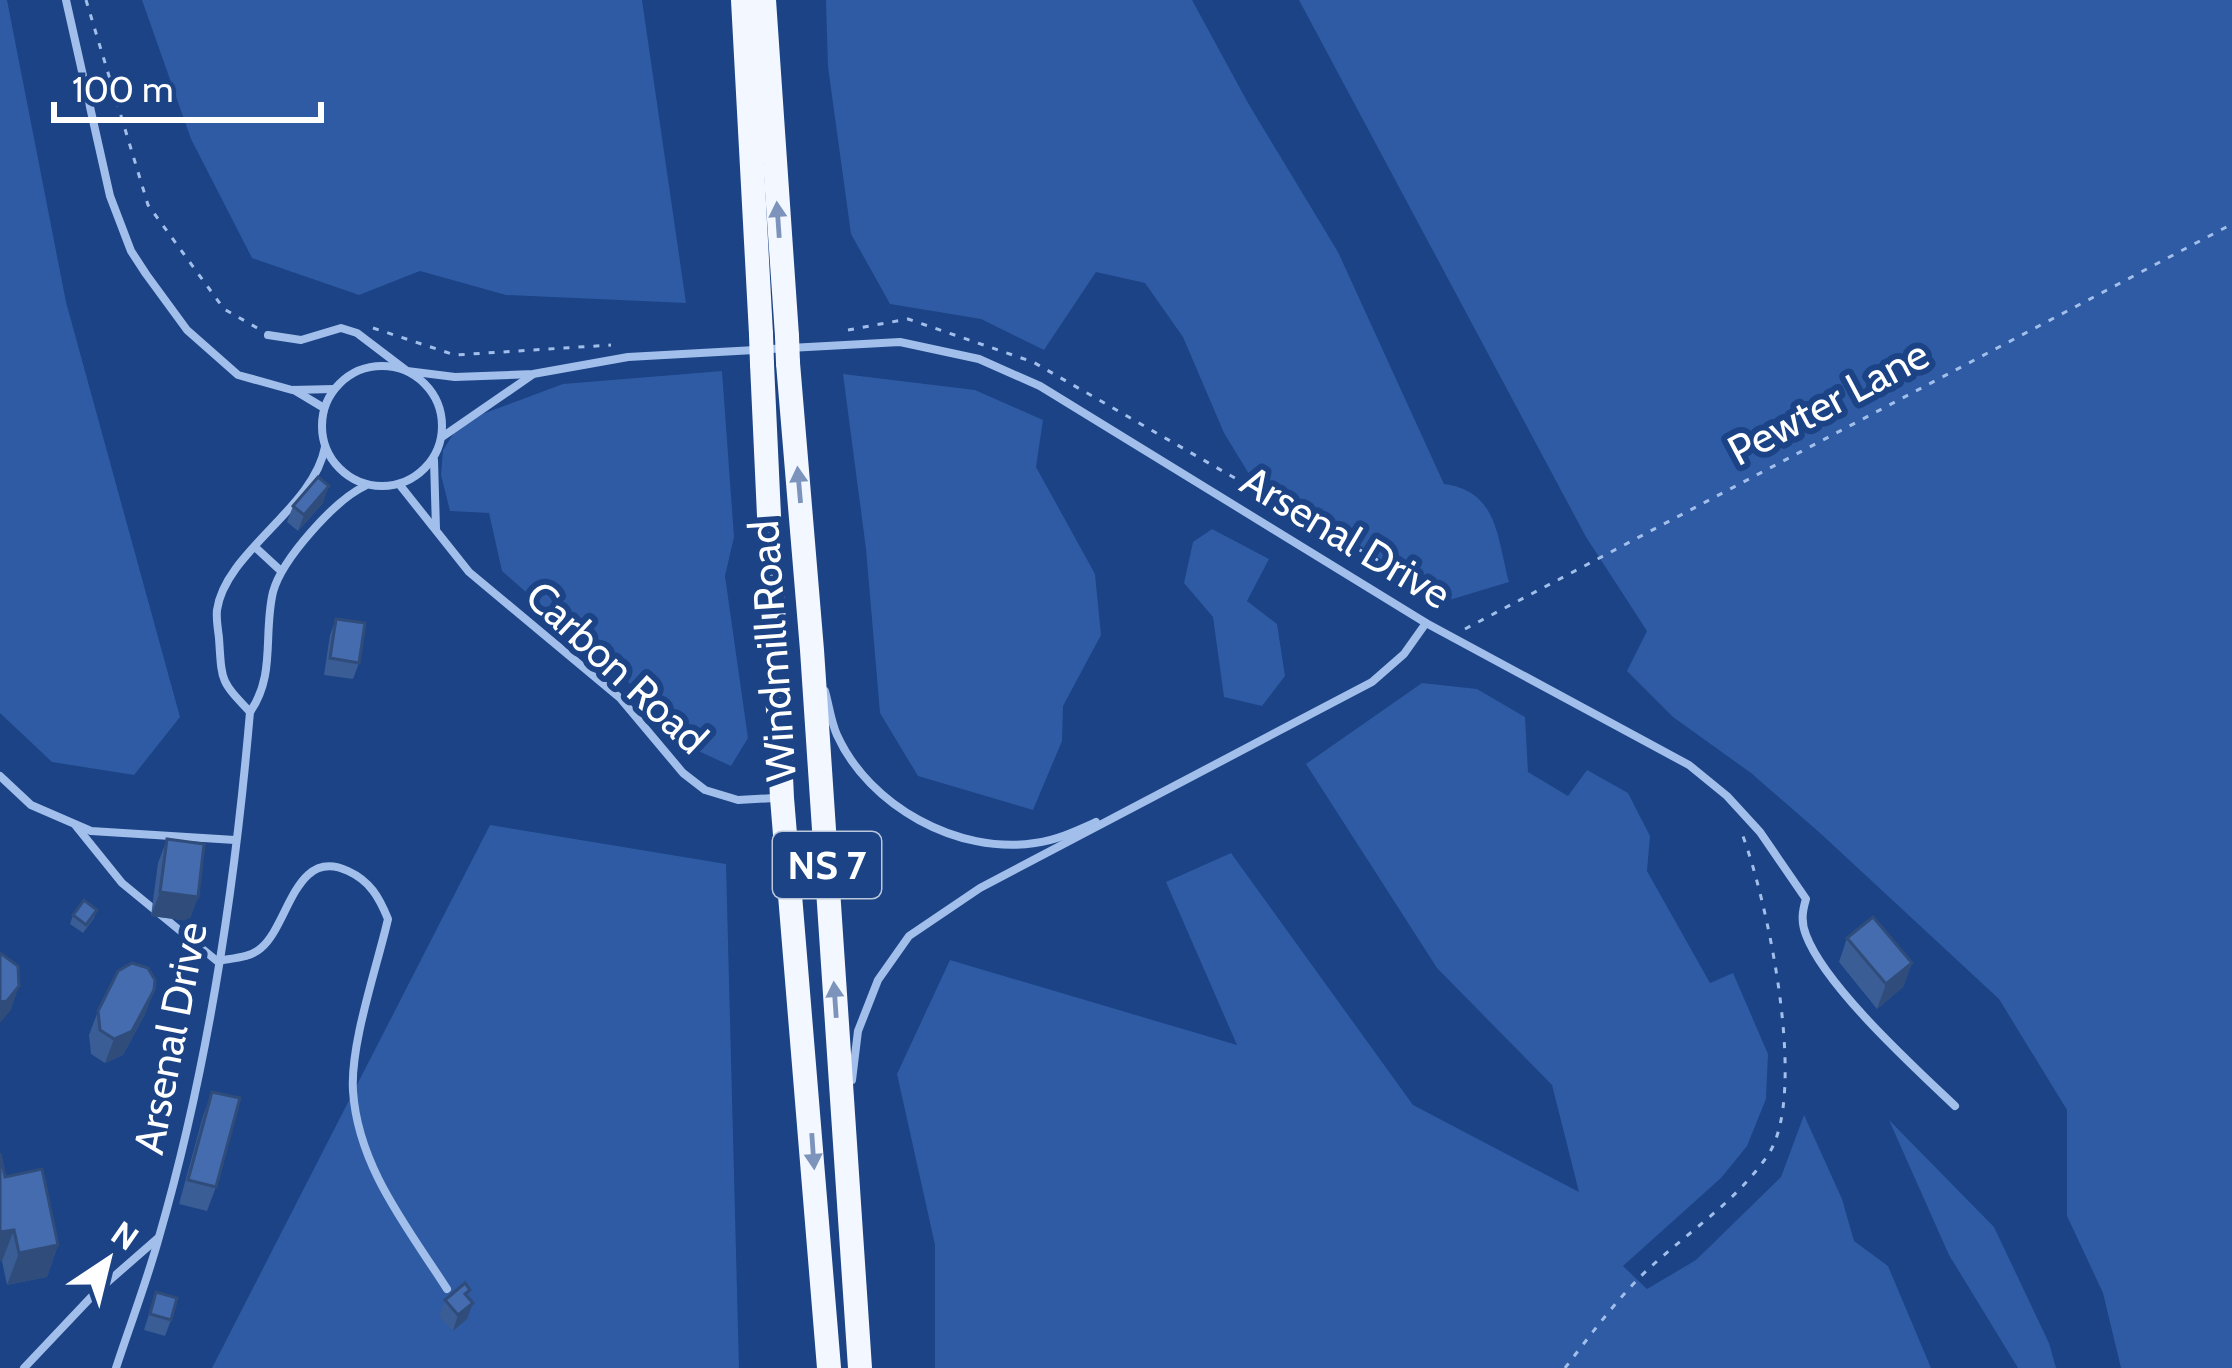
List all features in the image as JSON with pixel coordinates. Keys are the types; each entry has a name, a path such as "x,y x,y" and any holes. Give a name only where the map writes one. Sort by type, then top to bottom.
{"highway":[{"name":"Windmill Road","path":"743,0 782,798 829,1368"},
{"name":"Windmill Road","path":"764,0 860,1368"}],"lane":[{"path":"66,0 110,196 131,251 187,330 238,375 292,389 334,389"},
{"path":"268,334 302,340 341,328 358,333 424,383 436,400 442,437 422,472 399,484 367,485 334,464 321,428 324,408 348,376 388,366 407,371"},
{"name":"Arsenal Drive","path":"407,371 455,377 533,374 628,357 900,343 979,359 1040,386 1426,623 1690,766 1760,832 1806,899 1801,914 1807,938 1835,980 1897,1051 1954,1106"},
{"name":"Arsenal Drive","path":"442,437 533,374"},
{"path":"292,389 324,408"},
{"path":"250,712 224,686 220,674 217,611 235,572 317,473 325,447"},
{"path":"434,457 436,530"},
{"name":"Carbon Road","path":"399,484 469,572 620,698 683,773 705,790 738,800 782,798"},
{"name":"Arsenal Drive","path":"116,1368 160,1237 190,1110 217,961 250,712 266,685 273,594 281,572 347,494 367,485"},
{"path":"802,531 824,685 836,733 855,765 887,799 910,816 950,834 1032,844 1064,836 1153,799"},
{"path":"256,548 281,572"},
{"path":"855,1288 858,1251 850,1101 858,1031 878,980 910,937 980,888 1372,682 1405,654 1426,623"},
{"path":"0,776 31,805 91,831 235,840"},
{"path":"76,826 122,884 217,961 254,953 266,945 299,882 309,874 327,866 341,868 372,887 388,919 356,1056 352,1088 357,1119 376,1178 447,1289"},
{"path":"24,1368 95,1294 160,1237"}],"path":[{"path":"86,0 148,205 224,309 268,334"},
{"name":"Pewter Lane","path":"1453,635 2232,224"},
{"path":"848,330 908,319 1033,362 1426,588"},
{"path":"332,331 359,323 455,355 610,345"},
{"path":"1565,1368 1652,1265 1736,1197 1772,1150 1786,1094 1778,986 1770,927 1752,858 1727,796"}],"shaded area":[{"path":"0,0 7,0 66,302 180,717 134,775 52,762 0,713"},
{"path":"142,0 642,0 686,303 506,295 420,271 359,295 252,258 191,139"},
{"path":"826,0 1192,0 1338,252 1444,484 1462,488 1485,506 1509,582 1446,601 1249,474 1224,433 1183,337 1145,283 1096,272 1044,350 981,319 890,304 851,234 828,67"},
{"path":"1299,0 2232,0 2232,1368 2121,1368 2103,1293 2067,1216 2067,1110 1999,999 1820,833 1751,773 1673,717 1627,671 1647,631 1586,537"},
{"path":"722,371 734,537 725,576 748,738 731,766 696,750 669,718 502,571 489,513 450,511 441,475 443,450 461,422 563,384"},
{"path":"843,374 975,390 1043,420 1036,467 1095,574 1101,635 1063,706 1062,741 1033,810 918,776 880,713 866,549"},
{"path":"1212,529 1269,559 1247,601 1277,624 1285,676 1262,706 1224,697 1213,617 1184,583 1193,542"},
{"path":"1422,683 1477,689 1525,717 1528,772 1568,796 1587,770 1628,793 1650,836 1647,871 1710,983 1733,973 1768,1054 1766,1099 1747,1146 1721,1178 1623,1266 1647,1289 1696,1260 1781,1177 1804,1115 1842,1199 1854,1241 1888,1266 1931,1368 935,1368 935,1245 897,1074 950,960 1237,1045 1166,882 1231,853 1413,1105 1579,1192 1552,1085 1437,968 1306,764"},
{"path":"490,825 726,864 739,1368 212,1368"},
{"path":"1889,1120 1994,1227 2049,1343 2056,1368 2018,1368 1949,1255"}],"building":[{"path":"318,477 329,486 304,515 293,506"},
{"path":"336,619 365,623 359,663 330,658"},
{"path":"167,839 204,844 198,897 160,892"},
{"path":"84,900 97,910 86,925 73,915"},
{"path":"1873,917 1912,963 1886,984 1847,938"},
{"path":"0,953 18,966 19,986 7,1001 0,1002"},
{"path":"132,963 148,968 154,990 132,1031 114,1039 100,1030 98,1011 118,971"},
{"path":"212,1092 240,1098 216,1187 188,1180"},
{"path":"0,1153 5,1177 42,1169 58,1245 19,1253 14,1230 0,1232"},
{"path":"465,1283 470,1290 465,1294 473,1303 458,1315 445,1300"},
{"path":"156,1292 177,1298 171,1320 150,1314"}]}
